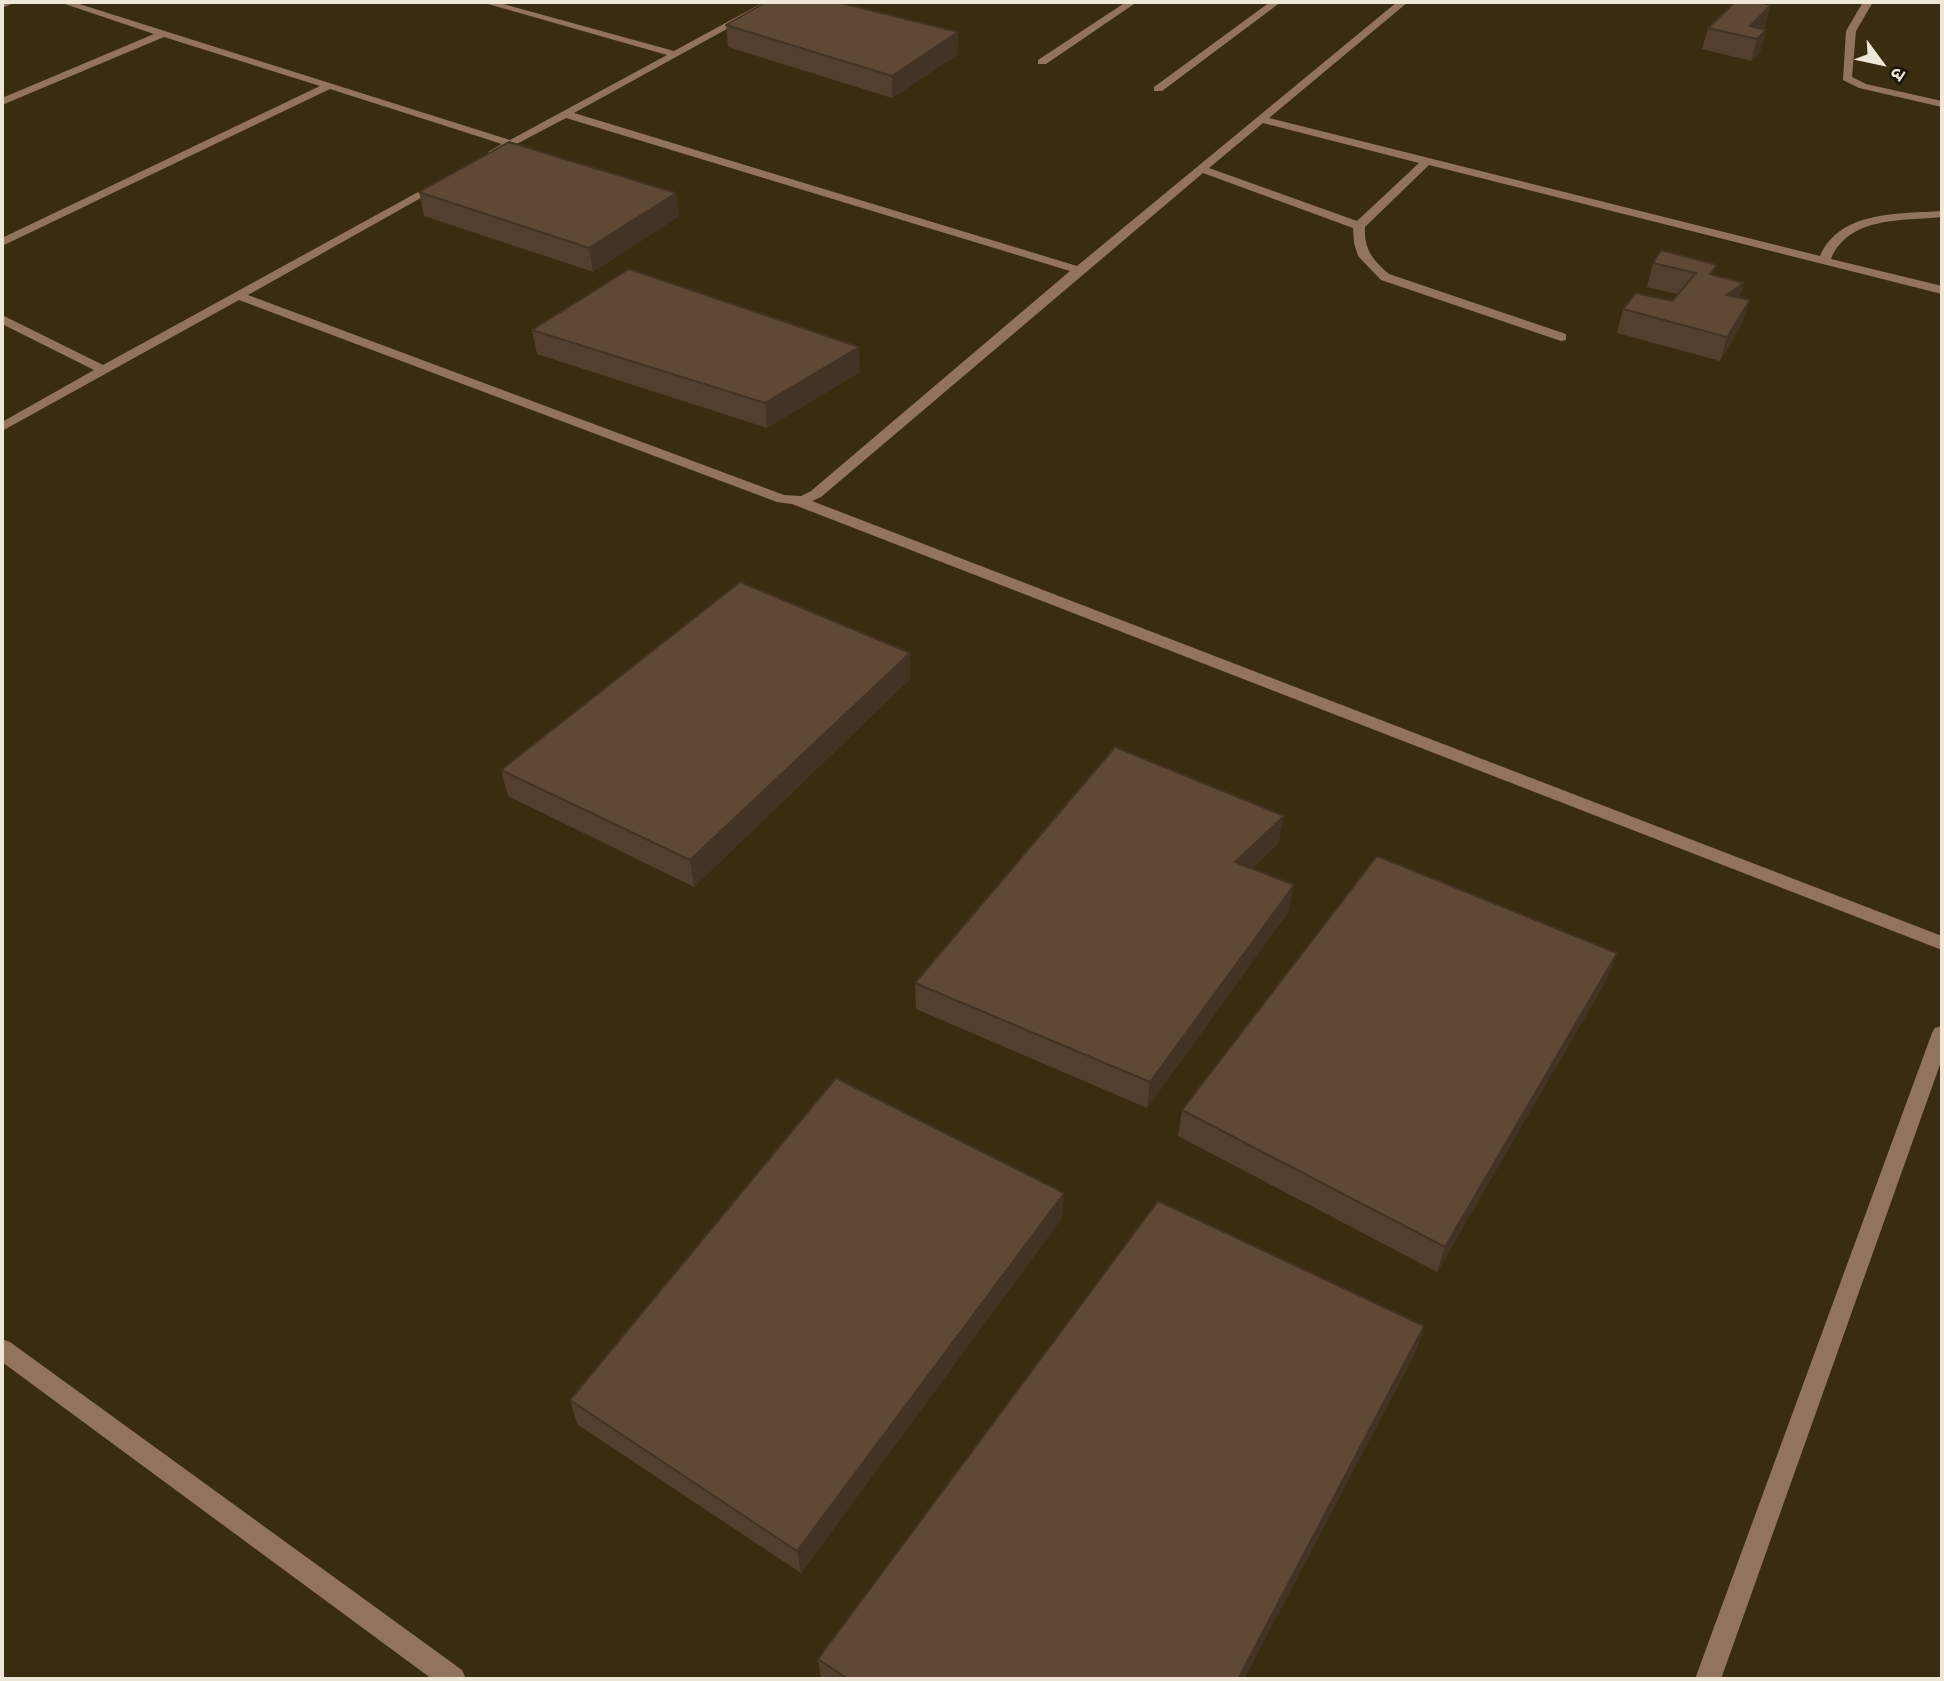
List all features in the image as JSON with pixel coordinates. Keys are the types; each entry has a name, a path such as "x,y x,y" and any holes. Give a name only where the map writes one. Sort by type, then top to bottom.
{"street":[{"path":"2,5 11,2"},
{"path":"64,2 166,32 510,143"},
{"path":"486,2 675,54"},
{"path":"475,163 771,2"},
{"path":"1042,62 1132,2"},
{"path":"1158,89 1276,2"},
{"path":"795,500 816,494 1079,270 1403,2"},
{"path":"1868,2 1851,31 1847,78 1863,86 1942,104"},
{"path":"2,102 166,32"},
{"path":"2,242 331,85"},
{"path":"565,114 1079,270"},
{"path":"1262,120 1942,290"},
{"path":"1428,160 1359,226 1357,244 1366,260 1385,277 1561,337"},
{"path":"1202,169 1359,226"},
{"path":"2,427 452,177"},
{"path":"1825,260 1831,243 1840,233 1874,222 1942,214"},
{"path":"240,296 782,499 795,500 1942,943"},
{"path":"2,319 105,371"},
{"path":"1708,1679 1942,1033"},
{"path":"2,1349 453,1679"}],"building":[{"path":"766,2 837,2 958,32 892,76 726,25"},
{"path":"1735,2 1771,5 1750,26 1766,30 1757,39 1708,28"},
{"path":"509,142 676,193 589,248 419,192"},
{"path":"1661,250 1717,265 1710,274 1744,283 1726,295 1750,300 1727,337 1623,309 1636,293 1672,301 1696,273 1653,263"},
{"path":"629,269 859,347 765,403 532,330"},
{"path":"740,582 910,653 690,860 501,770"},
{"path":"1115,747 1284,816 1235,862 1294,885 1150,1082 915,983"},
{"path":"1377,856 1617,953 1445,1247 1182,1110"},
{"path":"836,1078 1064,1193 797,1551 570,1400"},
{"path":"1158,1201 1424,1326 1238,1679 848,1679 818,1659"}]}
